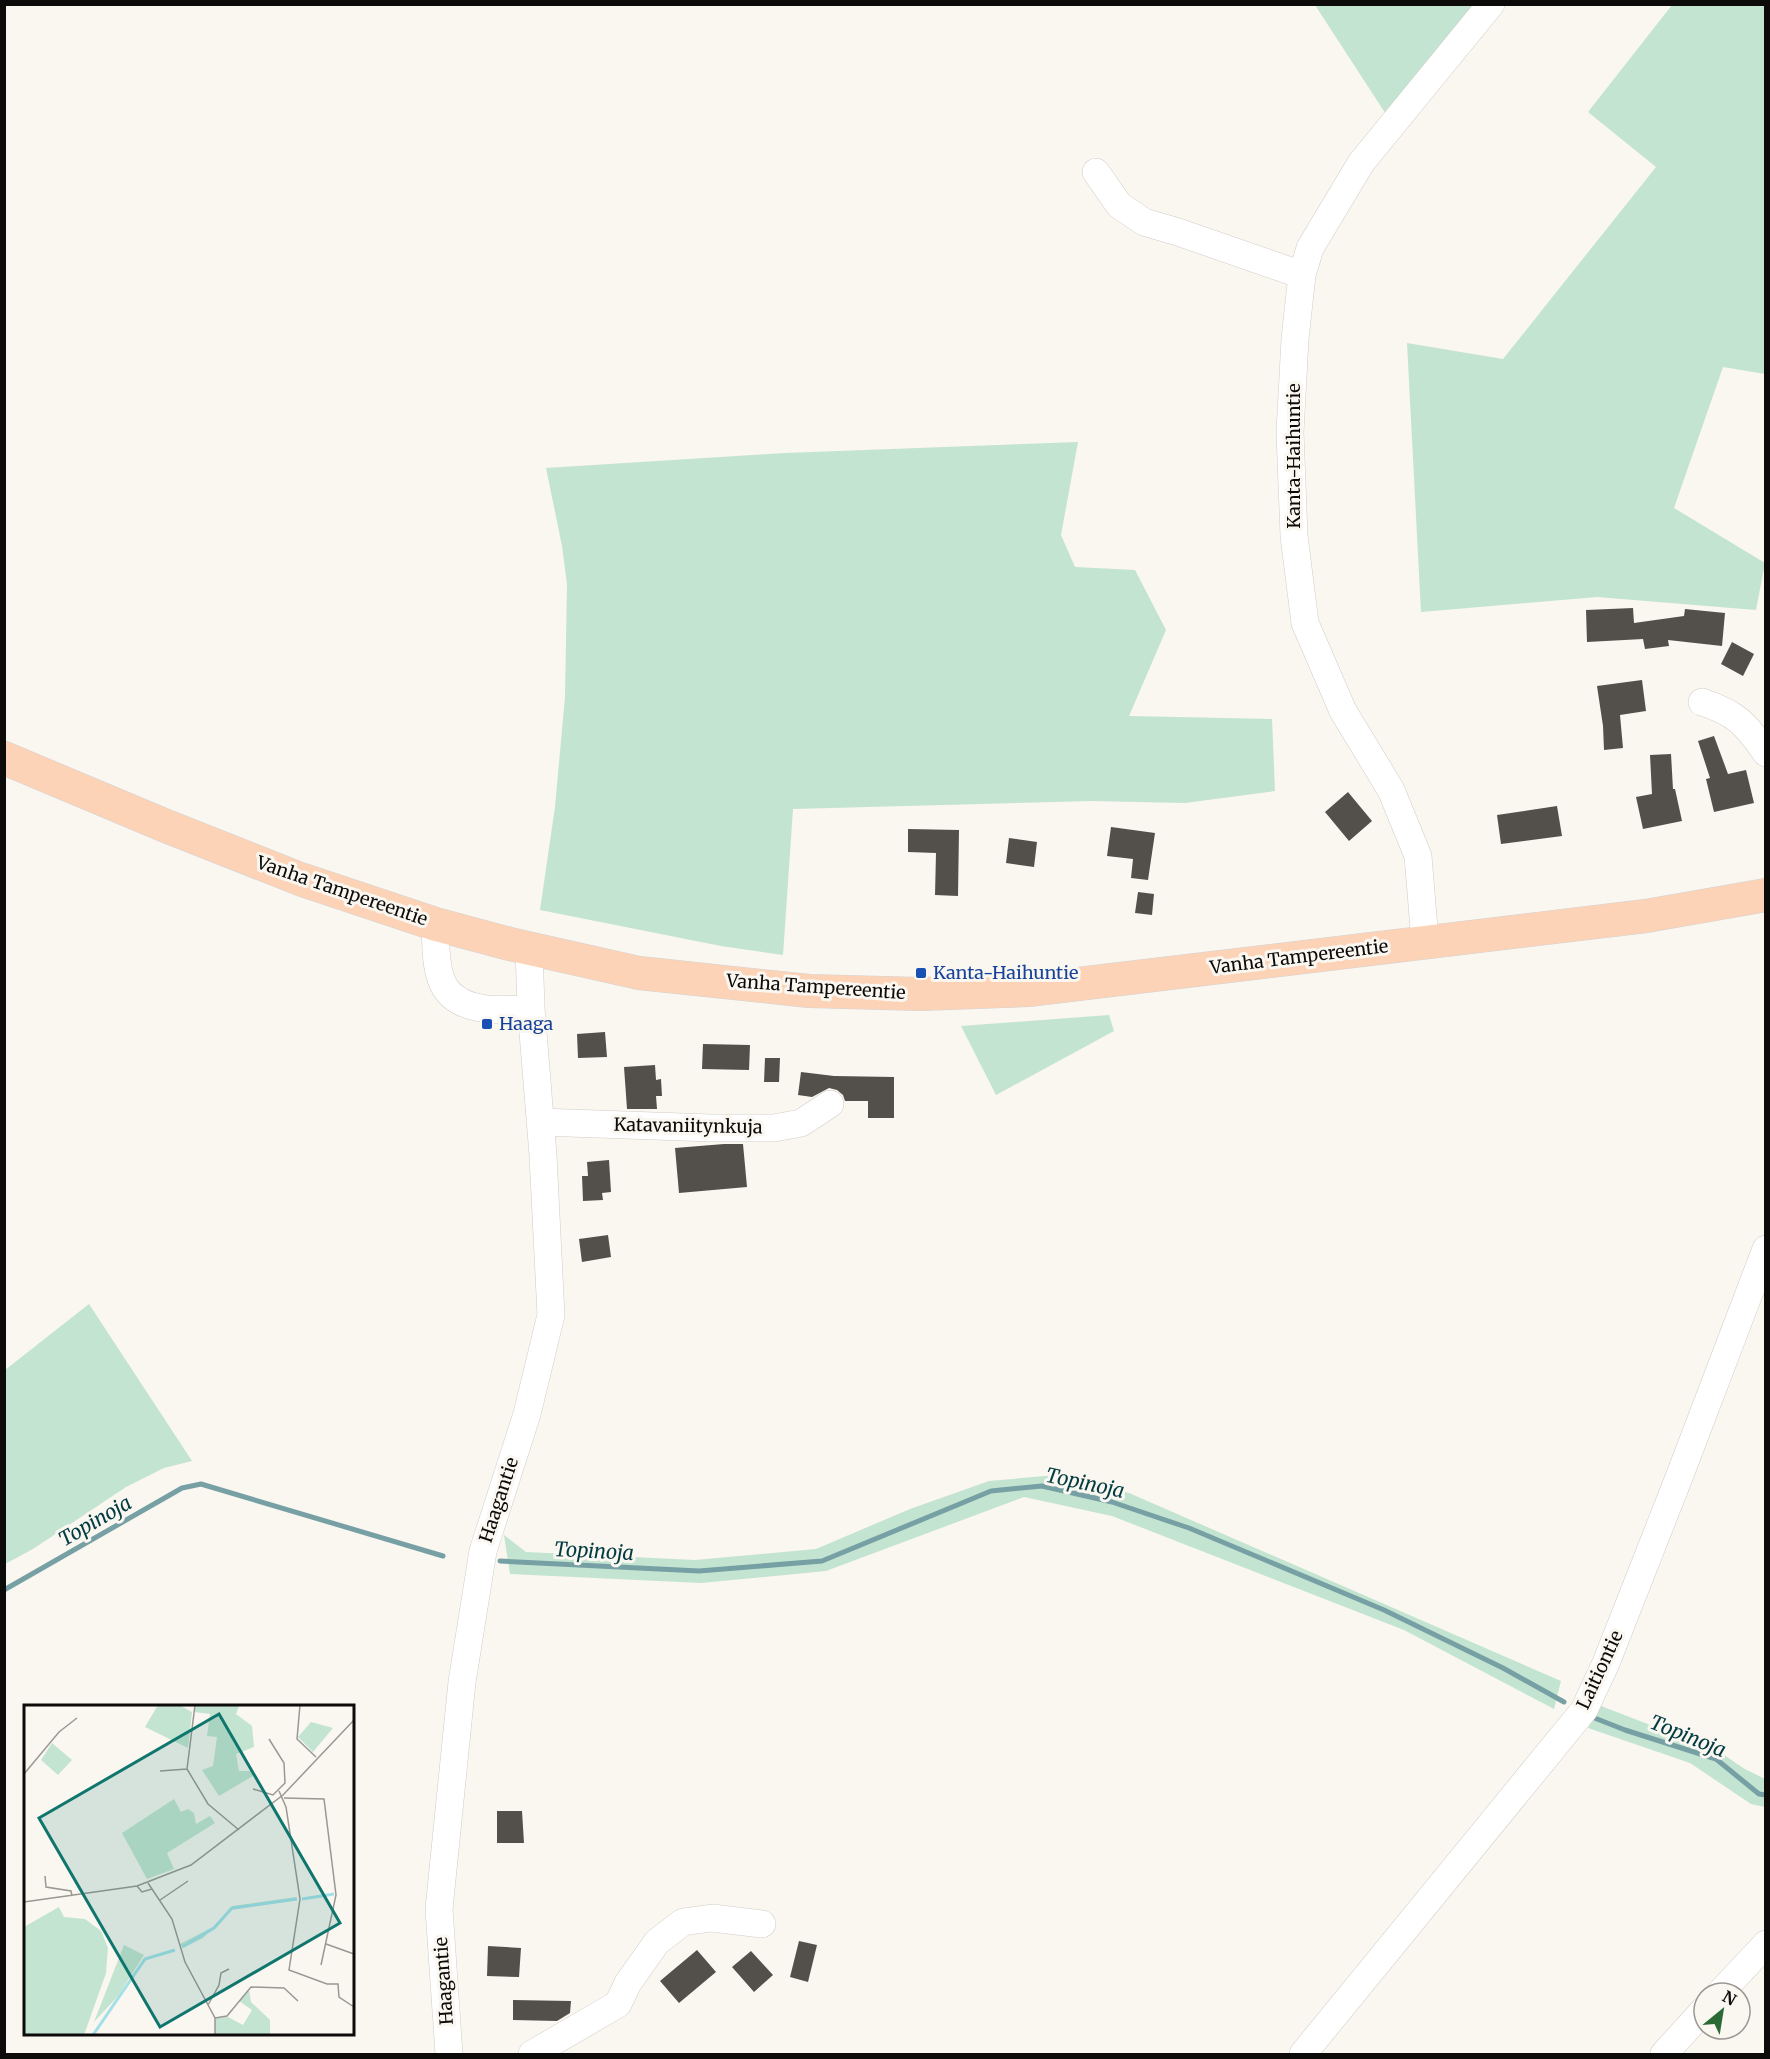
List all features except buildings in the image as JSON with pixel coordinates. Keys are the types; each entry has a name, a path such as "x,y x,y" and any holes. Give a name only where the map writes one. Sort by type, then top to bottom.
{"main road":[{"name":"Vanha Tampereentie","path":"4,758 300,879 435,924 529,949 639,973 808,991 931,994 1028,990 1646,916 1766,895"}],"street":[{"name":"Kanta-Haihuntie","path":"1425,941 1418,856 1391,790 1343,711 1305,623 1294,536 1290,432 1295,339 1302,275 1310,248 1361,163 1491,4"},
{"path":"1096,172 1119,205 1144,222 1302,275"},
{"path":"1702,702 1722,709 1740,720 1766,753"},
{"path":"435,924 439,972 446,991 461,1002 480,1008 500,1011 531,1008"},
{"name":"Haagantie","path":"449,2055 439,1909 462,1682 483,1551 527,1414 552,1316 529,949"},
{"name":"Katavaniitynkuja","path":"540,1122 774,1128 801,1123 830,1104"},
{"name":"Laitiontie","path":"1303,2055 1584,1710 1619,1631 1766,1249"},
{"path":"532,2055 618,2004 628,1983 657,1942 683,1922 712,1917 762,1924"},
{"path":"1731,1981 1766,1944"},
{"path":"1664,2055 1692,2024"}],"green space":[{"path":"1315,5 1482,5 1393,125"},
{"path":"1672,5 1765,5 1765,374 1723,367 1674,508 1765,563 1756,610 1597,597 1421,612 1407,343 1503,359 1656,167 1588,112"},
{"path":"1078,442 1061,535 1075,567 1135,570 1166,630 1129,716 1272,719 1275,791 1185,803 1092,801 793,809 783,955 721,946 540,910 555,807 565,697 567,584 562,546 546,468 785,453"},
{"path":"1109,1015 1114,1031 996,1095 961,1026"},
{"path":"89,1304 192,1461 164,1468 126,1487 33,1549 5,1564 5,1370"},
{"path":"1056,1475 1129,1493 1561,1681 1554,1709 1404,1630 1112,1516 1024,1497 826,1571 701,1583 510,1574 504,1535 526,1552 695,1560 816,1549 910,1509 989,1481"},
{"path":"1601,1706 1720,1752 1743,1768 1765,1779 1765,1807 1751,1804 1690,1763 1588,1728"}],"waterway":[{"name":"Topinoja","path":"4,1590 182,1488 201,1484 443,1556"},
{"name":"Topinoja","path":"500,1561 699,1571 822,1561 991,1491 1042,1486 1112,1502 1189,1528 1384,1610 1503,1668 1564,1702"},
{"name":"Topinoja","path":"1592,1717 1716,1759 1759,1794 1766,1795"}],"place":[{"name":"Kanta-Haihuntie","path":"921,973"},
{"name":"Haaga","path":"487,1024"}]}
